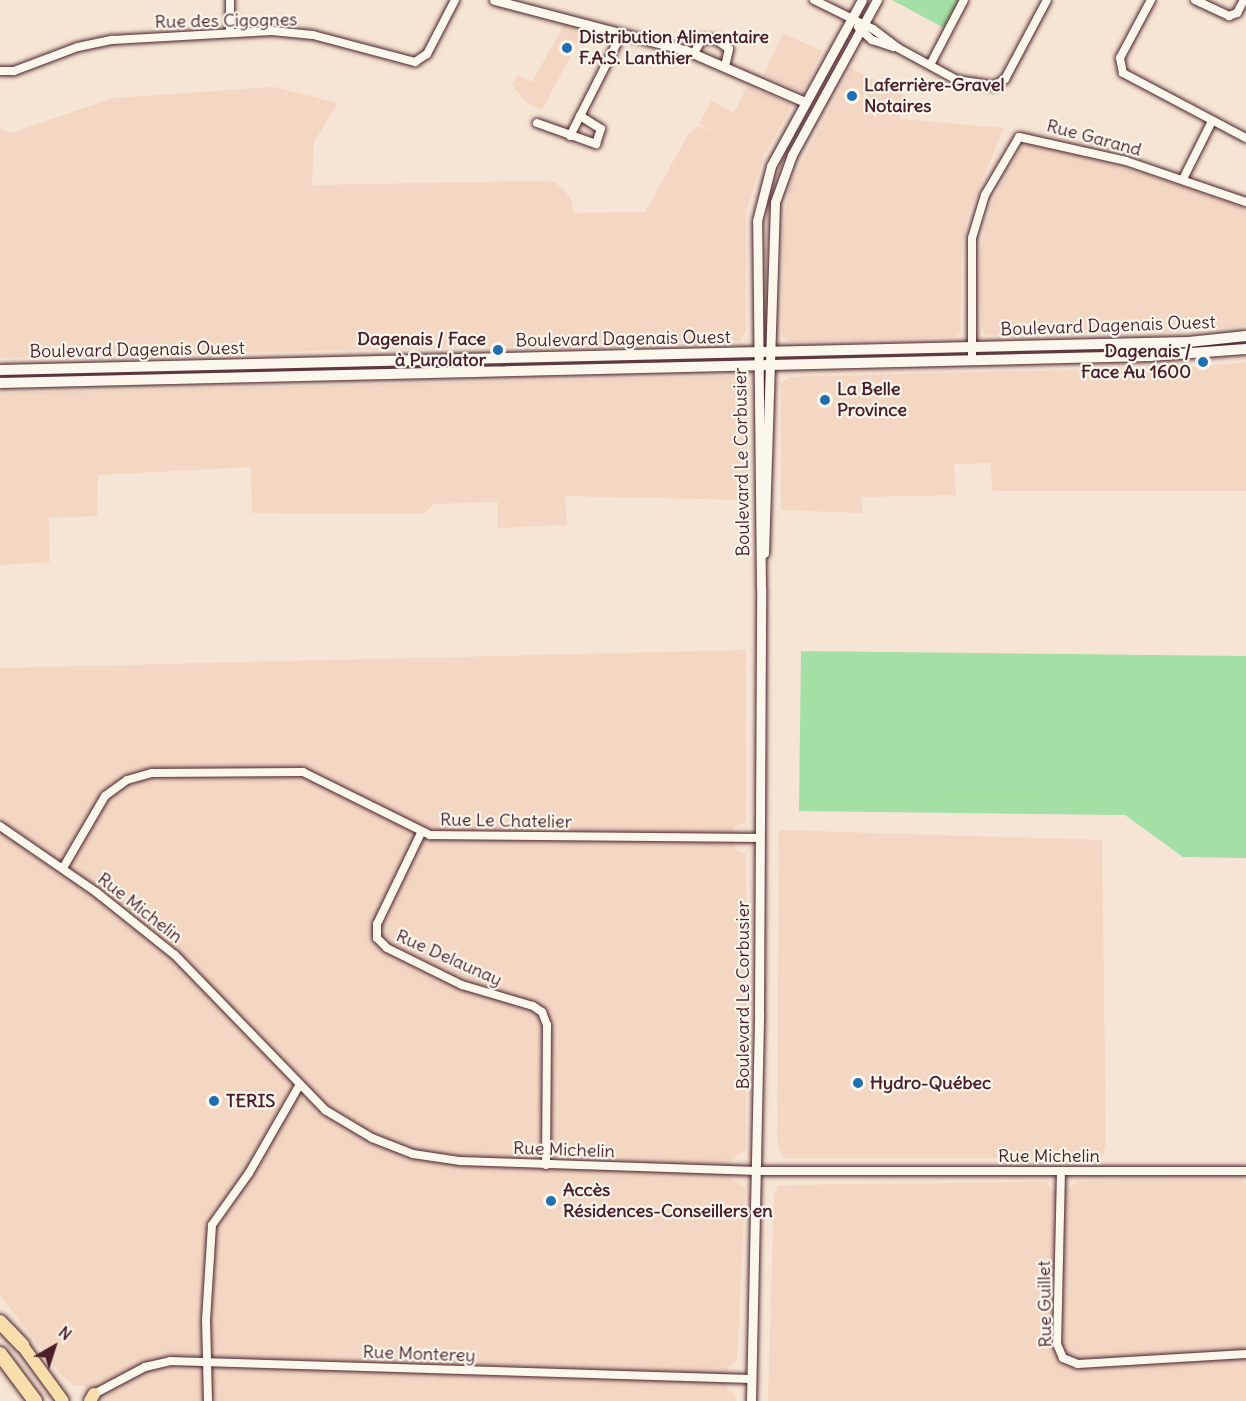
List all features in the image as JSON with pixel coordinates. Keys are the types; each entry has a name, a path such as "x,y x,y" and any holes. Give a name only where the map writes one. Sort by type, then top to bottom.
{"highway":[{"path":"0,1322 22,1345"},
{"path":"0,1354 35,1401"},
{"path":"0,1364 27,1401"}],"main road":[{"name":"Boulevard Dagenais Ouest","path":"0,370 1189,342 1246,336"},
{"name":"Boulevard Dagenais Ouest","path":"0,383 1190,355 1246,349"},
{"path":"22,1345 63,1401"}],"street":[{"path":"230,0 230,33"},
{"name":"Rue des Cigognes","path":"0,71 14,71 78,47 112,40 230,33 306,34 416,62 427,54 455,0"},
{"path":"494,0 694,53 805,102"},
{"path":"814,0 862,27 872,40 897,48 960,81 999,85 1047,0"},
{"name":"Boulevard Le Corbusier","path":"751,1401 758,1171 761,588 757,352 759,202 771,166 862,0"},
{"name":"Boulevard Le Corbusier","path":"761,588 769,502 772,230 779,185 877,0"},
{"path":"930,65 964,0"},
{"path":"1151,0 1120,58 1121,71 1246,138"},
{"path":"1195,0 1229,16 1237,13 1244,0"},
{"path":"570,136 622,33"},
{"path":"694,53 701,40 717,40 729,49 725,66"},
{"path":"537,123 592,145 600,137 600,128 580,116"},
{"path":"1183,179 1212,121"},
{"name":"Rue Garand","path":"972,360 972,238 985,195 1016,139 1035,138 1183,179 1246,202"},
{"name":"Rue Le Chatelier","path":"63,868 105,796 127,780 152,773 308,773 421,833 760,838"},
{"name":"Rue Michelin","path":"0,826 63,868 181,961 299,1086 348,1126 402,1150 451,1161 758,1171 1246,1171"},
{"name":"Rue Delaunay","path":"421,833 376,924 377,936 387,948 468,988 533,1006 542,1012 547,1025 546,1165"},
{"path":"208,1401 208,1264 214,1221 249,1173 299,1086"},
{"name":"Rue Guillet","path":"1060,1171 1057,1344 1063,1358 1079,1364 1246,1354"},
{"path":"0,1316 22,1345"},
{"name":"Rue Monterey","path":"92,1398 157,1363 207,1362 751,1379"}],"shaded area":[{"path":"565,23 585,29 542,110 526,102 512,85 518,75 532,82"},
{"path":"783,33 822,51 803,93 764,75"},
{"path":"851,68 906,96 899,119 1004,128 967,216 962,247 960,332 954,337 790,342 782,336 783,229 789,187"},
{"path":"747,86 788,103 790,110 764,155 746,212 746,331 740,341 0,358 0,128 11,133 113,98 274,87 338,103 314,142 312,185 554,182 565,191 572,202 573,213 645,212 689,133 699,126 724,136 699,124 711,101 734,113"},
{"path":"1032,143 1158,178 1246,209 1246,326 1165,332 986,335 981,327 980,254 986,225 993,201 1022,146"},
{"path":"1246,362 1246,491 993,491 990,463 954,464 956,495 862,497 862,513 781,510 781,384 789,377 1191,367"},
{"path":"741,376 749,382 747,500 565,496 567,525 497,528 498,502 433,504 424,514 252,513 251,467 98,475 97,516 49,518 50,562 0,565 0,393"},
{"path":"746,650 746,822 733,827 735,850 746,853 746,1149 732,1160 732,1180 745,1188 737,1360 728,1367 727,1389 735,1394 736,1401 94,1401 84,1386 75,1386 62,1376 0,1295 0,668"},
{"path":"779,830 1102,840 1106,1145 1102,1158 782,1158 777,1141"},
{"path":"1241,1180 1246,1184 1246,1401 768,1401 774,1195 779,1185 1046,1182 1052,1190 1070,1188 1078,1181"}],"green space":[{"path":"892,0 959,0 944,28"},
{"path":"801,651 1246,656 1246,858 1183,857 1125,815 799,811"}],"place":[{"name":"Distribution Alimentaire F.A.S. Lanthier","path":"567,48"},
{"name":"Laferrière-Gravel Notaires","path":"852,96"},
{"name":"Dagenais / Face à Purolator","path":"498,350"},
{"name":"Dagenais / Face Au 1600","path":"1203,362"},
{"name":"La Belle Province","path":"825,400"},
{"name":"Hydro-Québec","path":"858,1083"},
{"name":"TERIS","path":"214,1101"},
{"name":"Accès Résidences-Conseillers en","path":"551,1201"}]}
